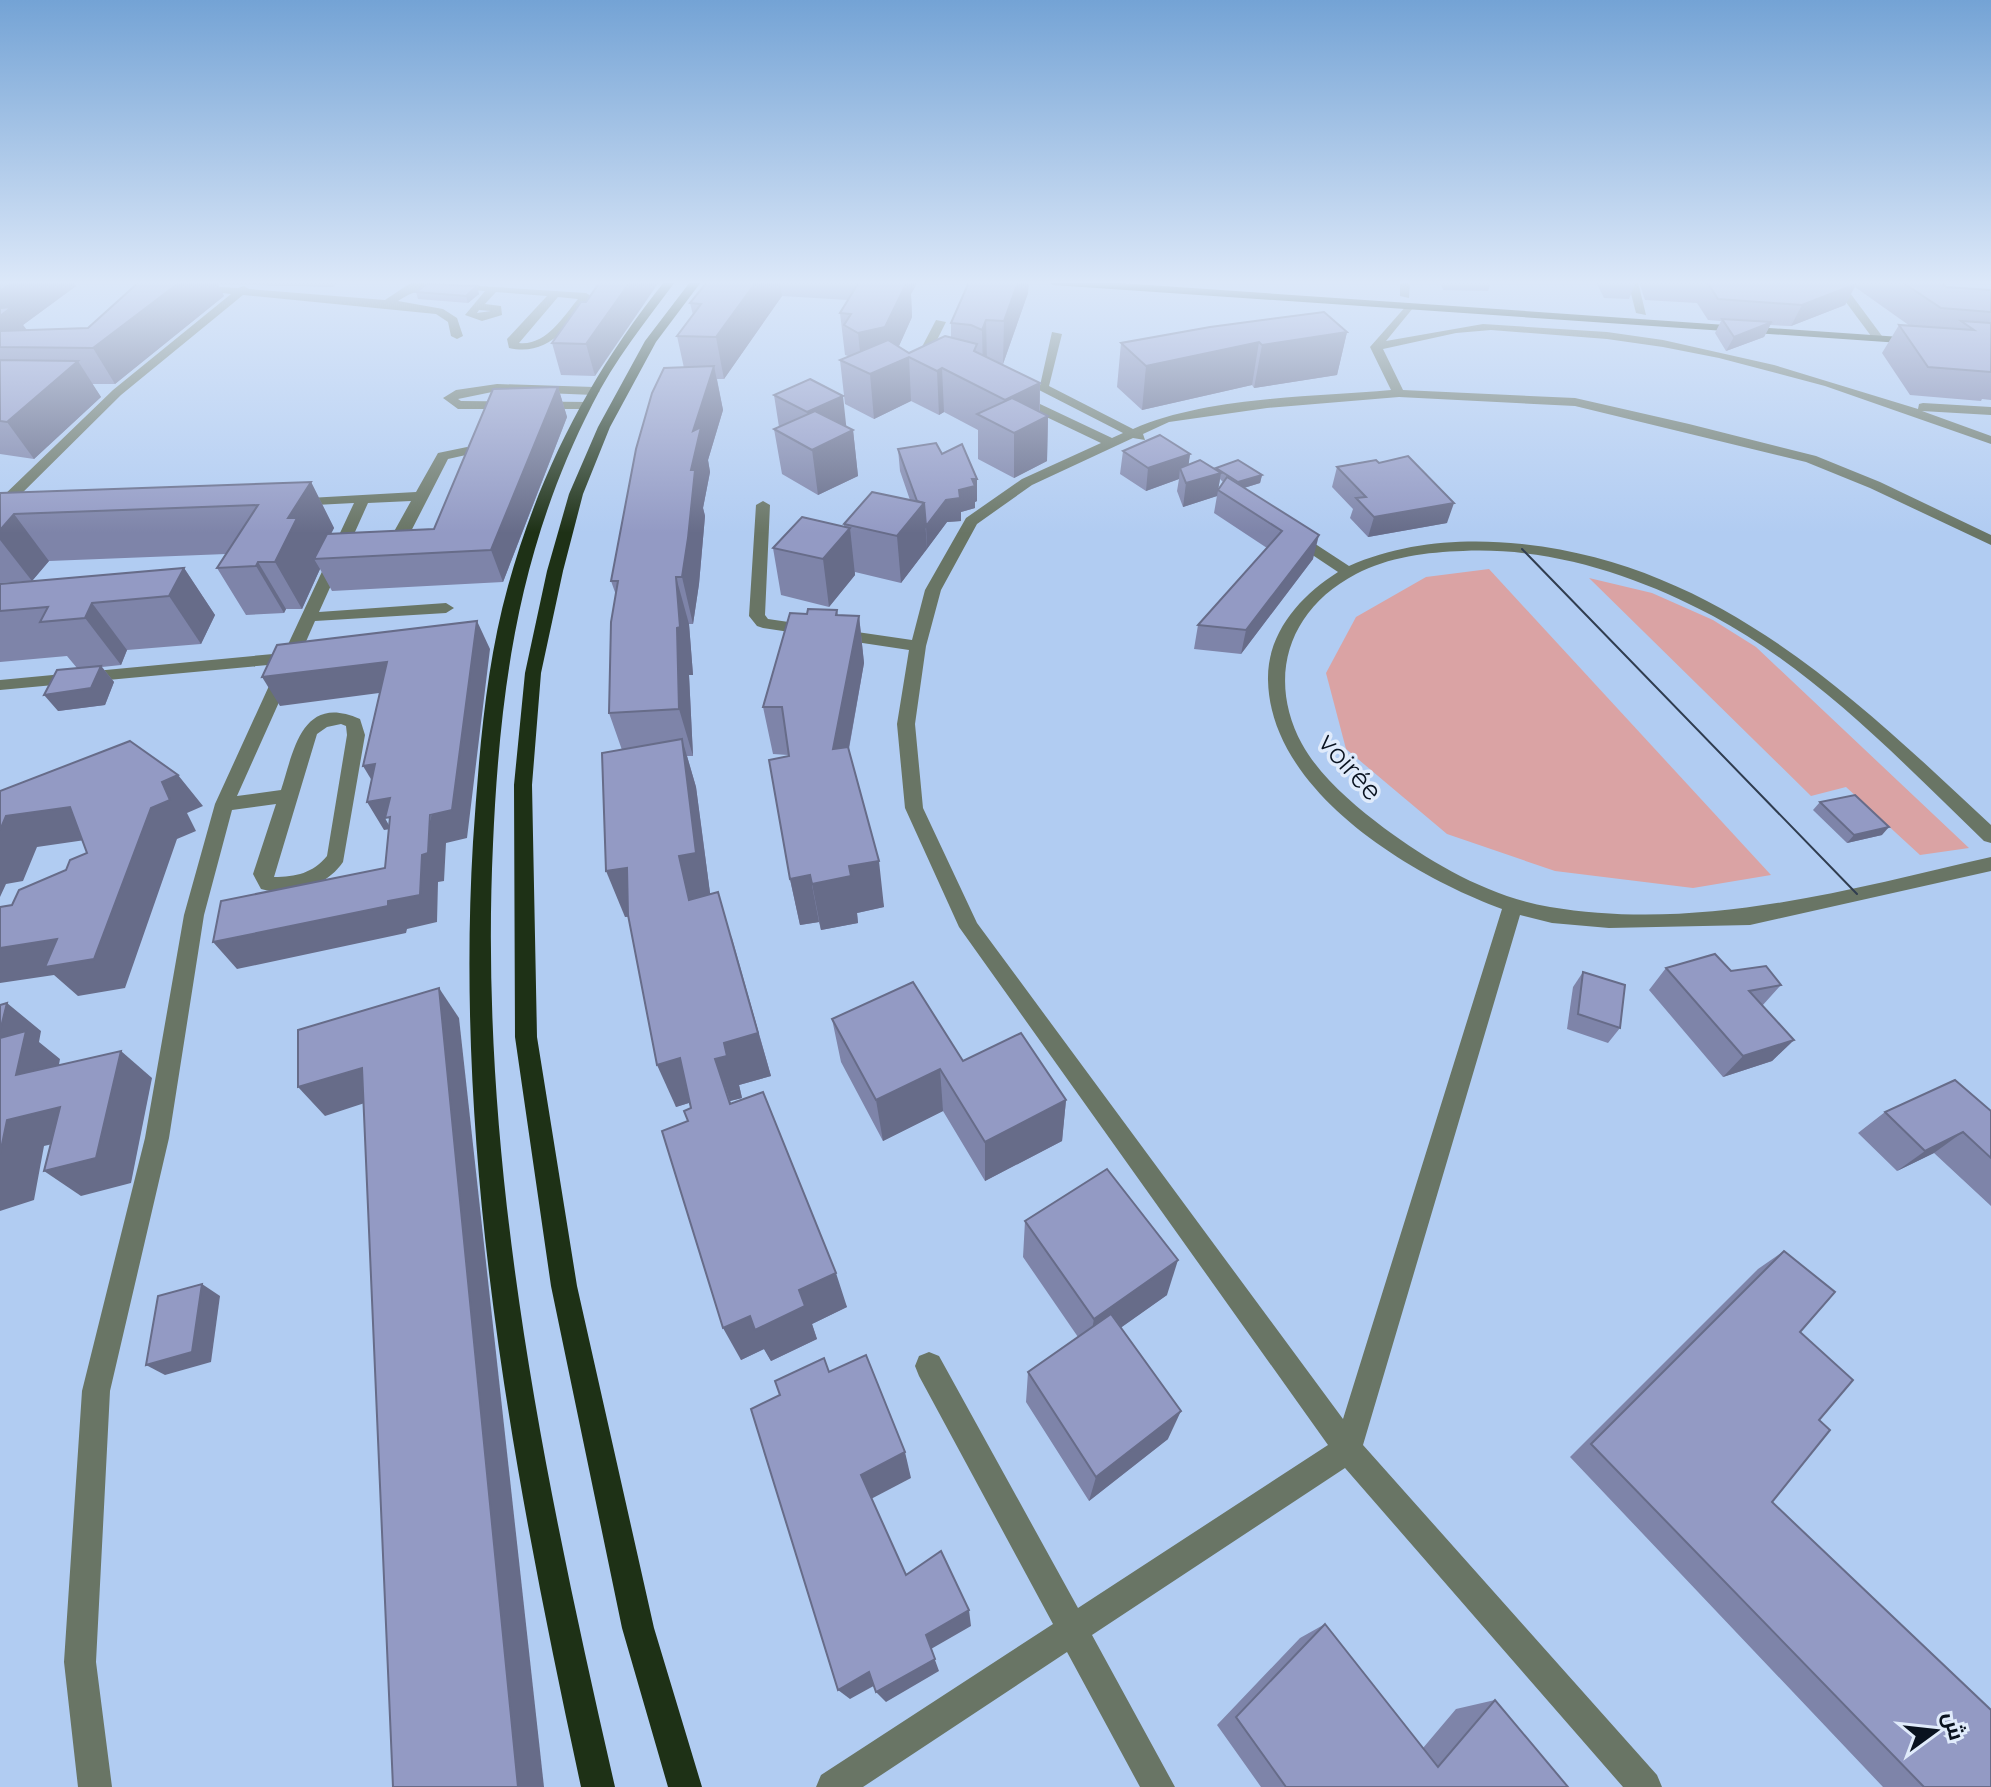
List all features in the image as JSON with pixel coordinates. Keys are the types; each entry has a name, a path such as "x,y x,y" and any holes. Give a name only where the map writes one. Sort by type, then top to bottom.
{"main road":[{"path":"598,1787 554,1594 497,1264 478,1036 481,847 493,715 496,637 551,486 590,398 610,365"},
{"path":"638,365 604,427 576,494 555,571 533,673 523,785 526,1037 564,1286 638,1628 685,1787"}],"street":[{"path":"0,507 83,425 151,365"},
{"path":"916,369 918,365"},
{"path":"1048,365 1043,387 1140,437"},
{"path":"1385,365 1399,393"},
{"path":"1762,365 1903,406 1991,440"},
{"path":"480,389 590,398 458,405 449,398 464,390 480,389"},
{"path":"92,391 122,391"},
{"path":"1645,1787 1348,1449 969,927 914,808 906,724 918,646 933,590 971,521 1027,482 1111,443 1140,437 1166,419 1267,404 1399,393 1575,402 1689,428 1811,459 1931,511 1991,541"},
{"path":"1010,395 1111,443"},
{"path":"1903,406 1991,411"},
{"path":"452,452 476,454 478,459 438,539 426,547 400,548 397,545 398,537 420,496 443,456 452,452"},
{"path":"284,503 420,496"},
{"path":"95,1787 80,1662 96,1391 157,1138 194,915 224,804 363,499"},
{"path":"763,505 757,616 763,623 918,646"},
{"path":"0,518 16,517"},
{"path":"1282,528 1349,572"},
{"name":"voirée","path":"1991,836 1877,730 1778,648 1722,614 1663,585 1600,564 1549,553 1474,547 1428,550 1386,558 1349,572 1307,604 1281,645 1276,695 1297,751 1345,809 1419,863 1513,905 1550,914 1633,922 1761,916 1991,864"},
{"path":"309,617 446,608"},
{"path":"0,685 321,655"},
{"path":"331,719 351,720 356,727 356,735 336,857 330,868 306,881 268,884 263,874 289,796 309,731 331,719"},
{"path":"224,804 289,796"},
{"path":"833,1787 1348,1449 1513,905"},
{"path":"929,1366 1158,1787"}],"shaded area":[{"path":"1489,569 1771,875 1693,888 1555,871 1447,834 1346,749 1326,673 1356,617 1426,577"},
{"path":"1589,578 1652,593 1713,620 1756,647 1969,848 1920,855 1846,787 1811,796"}],"building":[{"path":"0,365 73,365 7,422 0,421"},
{"path":"852,365 890,365 870,374"},
{"path":"926,365 1004,365 1040,383 1005,400 942,368 937,371"},
{"path":"1991,365 1991,372 1928,367"},
{"path":"714,366 693,431 701,427 691,470 695,470 682,577 676,577 680,627 677,628 679,709 609,713 611,622 618,581 611,581 636,449 652,393 664,368"},
{"path":"810,379 843,396 807,412 774,395"},
{"path":"558,387 491,550 314,559 327,534 434,529 493,389"},
{"path":"1012,398 1048,416 1014,433 977,414"},
{"path":"815,411 853,430 812,450 774,429"},
{"path":"1160,435 1190,454 1148,468 1123,451"},
{"path":"936,443 942,454 962,444 977,479 972,479 975,486 959,490 960,498 946,500 926,526 924,503 917,501 898,449"},
{"path":"1408,456 1454,503 1374,517 1356,498 1366,497 1337,467 1376,460 1379,463"},
{"path":"1200,460 1221,473 1186,483 1180,468"},
{"path":"1238,460 1262,475 1238,482 1216,468"},
{"path":"1227,477 1319,535 1246,630 1198,625 1282,531 1218,490"},
{"path":"311,482 288,518 297,518 275,562 258,562 256,566 217,568 258,505 14,514 0,530 0,493"},
{"path":"872,492 924,503 897,536 844,524"},
{"path":"802,517 850,528 823,559 773,548"},
{"path":"184,568 169,596 92,603 85,618 40,622 48,607 0,611 0,584"},
{"path":"808,609 837,610 836,615 859,616 833,749 848,747 879,861 849,866 851,876 812,884 810,875 790,879 769,760 789,756 782,707 763,707 790,613 807,614"},
{"path":"477,621 452,810 430,815 428,853 422,855 420,895 388,901 388,906 213,942 221,901 385,868 390,817 385,818 390,798 367,802 375,764 363,766 387,662 262,677 277,645"},
{"path":"101,666 91,688 44,695 57,670"},
{"path":"682,739 696,853 679,856 689,900 718,892 758,1033 724,1043 727,1056 715,1059 730,1104 763,1092 836,1273 799,1290 805,1306 755,1330 750,1316 723,1328 662,1131 688,1121 684,1111 691,1108 680,1058 657,1065 628,915 627,868 606,871 602,753"},
{"path":"130,741 178,775 162,782 170,800 151,808 94,959 45,967 57,939 0,948 0,907 12,905 19,890 66,870 70,860 87,853 70,807 6,816 0,830 0,791"},
{"path":"1855,795 1889,827 1854,835 1820,802"},
{"path":"1715,954 1731,971 1766,966 1781,985 1749,991 1794,1040 1743,1056 1666,968"},
{"path":"1583,972 1625,985 1620,1028 1578,1014"},
{"path":"913,982 963,1061 1021,1033 1066,1100 985,1142 940,1069 876,1100 832,1019"},
{"path":"439,988 518,1787 393,1787 362,1068 298,1087 298,1030"},
{"path":"7,1003 0,1031 0,1005"},
{"path":"26,1031 16,1075 121,1051 96,1158 44,1171 60,1107 7,1120 0,1154 0,1038"},
{"path":"1955,1080 1991,1111 1991,1158 1963,1132 1925,1151 1885,1112"},
{"path":"1107,1169 1178,1260 1094,1319 1025,1221"},
{"path":"1784,1251 1835,1292 1800,1332 1853,1380 1819,1420 1830,1430 1772,1502 1991,1710 1991,1787 1924,1787 1591,1444"},
{"path":"202,1284 192,1352 146,1365 158,1296"},
{"path":"1111,1314 1181,1411 1096,1477 1028,1372"},
{"path":"866,1355 905,1452 861,1475 906,1575 941,1551 969,1610 926,1635 935,1659 876,1692 869,1672 838,1690 751,1409 780,1395 775,1381 824,1358 829,1372"},
{"path":"1325,1624 1438,1767 1495,1700 1568,1787 1286,1787 1236,1717"}],"tram line":[{"path":"1522,549 1857,894"}]}
